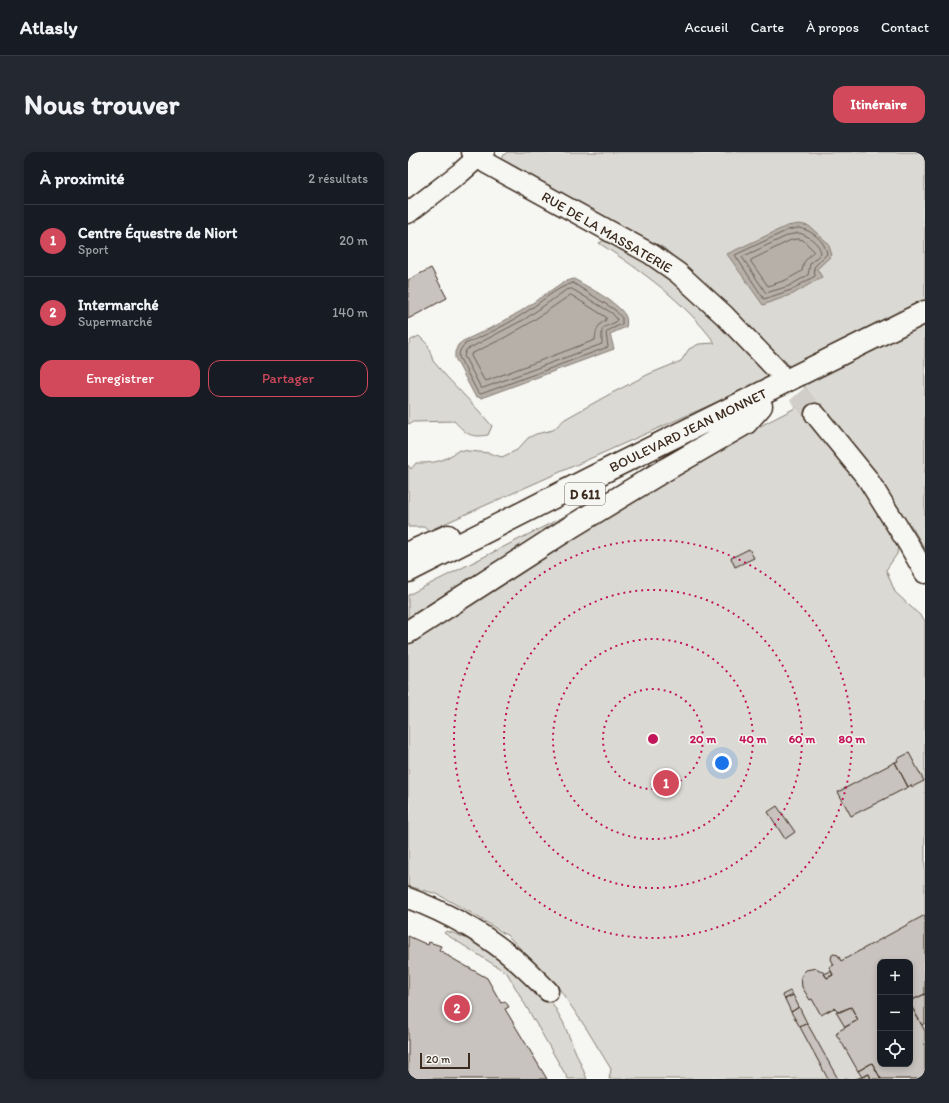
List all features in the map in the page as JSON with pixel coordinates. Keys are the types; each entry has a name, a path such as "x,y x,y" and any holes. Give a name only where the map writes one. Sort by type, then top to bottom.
{"main road":[{"name":"BOULEVARD JEAN MONNET","path":"408,571 925,312"},
{"name":"BOULEVARD JEAN MONNET","path":"408,581 925,323"},
{"path":"408,632 574,525 746,423 761,406"},
{"path":"408,553 574,478 591,478"}],"street":[{"path":"408,214 478,154"},
{"name":"RUE DE LA MASSATERIE","path":"478,154 486,163 651,254 678,273 724,315 778,371"},
{"path":"815,414 867,478 925,573"},
{"path":"408,898 422,903 463,924 490,941 519,963 548,991"}],"shaded area":[{"path":"507,152 925,152 925,549 910,524 899,537 897,554 886,570 895,592 925,620 925,1079 609,1079 611,1069 586,1028 556,984 508,936 437,894 408,886 408,644 591,522 716,449 797,407 820,433 828,418 786,362 664,248 497,162"},
{"path":"612,237 687,287 773,377 428,531 424,527 408,527 408,465 411,469 416,463 439,461 459,450 489,453 502,457 517,450 528,438 536,434 553,430 565,419 610,394 649,374 681,361 689,349 699,344 715,343 690,314 662,288 599,243"},
{"path":"419,336 428,345 433,361 492,426 488,435 476,436 469,434 454,421 413,422 408,424 408,345 411,340"},
{"path":"573,512 562,525 408,623 408,595"},
{"path":"446,931 472,941 484,949 540,996 544,994 551,1001 563,1022 587,1079 568,1079 507,973 444,933"}],"water":[{"path":"799,224 809,226 828,243 832,255 817,269 822,277 793,294 763,305 727,254 787,226"},
{"path":"574,279 609,300 625,315 627,321 626,327 610,334 614,349 481,398 475,396 455,358 455,352 458,345 521,311 563,282"}],"building":[{"path":"431,268 447,298 408,319 408,280"},
{"path":"749,549 754,558 735,567 731,558"},
{"path":"909,753 924,781 912,787 911,785 908,787 895,762 898,761 897,759"},
{"path":"895,762 908,787 851,816 838,792"},
{"path":"777,806 795,832 785,839 768,812"},
{"path":"925,915 925,994 913,1000 913,959 877,959 877,1067 913,1067 913,1009 925,1031 925,1079 881,1079 872,1063 858,1071 836,1034 858,1020 851,1007 838,1012 834,1008 821,1015 812,999 810,1000 802,987 801,977 806,970 816,968 823,972 827,978 833,975 829,967 834,965 831,959 832,955 838,955 841,961"},
{"path":"408,936 428,945 429,942 441,946 439,950 487,978 501,1003 505,1001 509,1007 505,1009 547,1079 408,1079"},
{"path":"831,971 833,975 827,978 824,974"},
{"path":"790,991 793,995 785,999 782,995"},
{"path":"925,994 925,1023 922,1025 913,1009 913,1000"},
{"path":"793,995 799,1007 791,1012 785,999"},
{"path":"799,1007 807,1023 800,1027 791,1012"},
{"path":"851,1007 858,1020 845,1027 836,1012 840,1012"},
{"path":"807,1023 838,1079 828,1079 800,1027"},
{"path":"872,1063 881,1079 871,1079 869,1074 862,1077 858,1071"},
{"path":"869,1074 871,1079 855,1079 862,1077"}],"tunnel":[{"path":"778,371 815,414"}],"place":[{"name":"Centre Équestre de Niort","path":"666,783"},
{"name":"Intermarché","path":"457,1008"}]}
